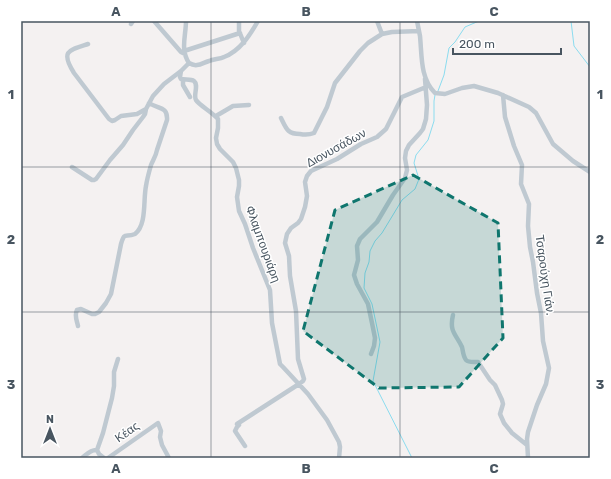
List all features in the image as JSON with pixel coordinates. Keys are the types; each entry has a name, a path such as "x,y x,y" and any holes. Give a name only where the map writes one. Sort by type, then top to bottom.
{"street":[{"path":"154,21 181,52 185,52 240,33"},
{"path":"188,21 184,41 185,52 186,59 193,65 223,58 230,54 244,43 258,21"},
{"path":"239,21 239,29 244,43"},
{"path":"377,21 382,34"},
{"path":"371,354 375,338 368,304 357,284 354,275 358,260 357,246 360,239 377,222 392,195 406,178 406,151 409,145 420,133 426,119 426,87 417,21"},
{"path":"281,118 286,129 291,133 314,134 327,107 332,90 337,80 368,43 382,34 419,31"},
{"path":"88,44 68,51 69,66 107,117 112,121 121,116 137,114 146,109"},
{"path":"72,167 92,180 96,179 143,118 155,93 189,63"},
{"path":"181,70 180,77 183,80 183,85 190,97"},
{"path":"425,79 433,91 438,94 448,93 470,86 482,88 503,95 534,111 552,144 572,162 590,172"},
{"path":"183,80 190,80 195,83 195,99 216,116 233,106 249,105"},
{"name":"Διονυσάδων","path":"299,384 304,379 298,359 296,311 290,276 289,256 285,243 287,234 301,219 305,207 307,196 305,182 307,176 311,171 337,159 361,144 377,138 386,129 402,97 426,87"},
{"name":"Τσαρούχη Γιάν.","path":"503,95 505,117 522,165 521,184 529,204 528,226 530,247 541,313 543,341 549,368 546,384 528,430 528,458"},
{"path":"78,326 75,315 77,310 81,309 95,314 99,312 106,303 111,294 120,244 124,236 135,234 140,228 151,164 156,154 167,120 167,112 149,103"},
{"name":"Φλαμπουριάρη","path":"216,116 218,119 216,138 217,144 233,162 236,168 240,180 237,197 239,211 270,290 273,326 280,361 283,367 314,402 327,420 340,447 339,458"},
{"path":"453,315 452,330 460,344 466,360 470,362 478,362 495,385 503,404 500,414 504,423 512,433 527,445"},
{"path":"97,450 110,405 114,386 114,372 118,359"},
{"path":"245,446 235,431 239,425 237,424 299,384"},
{"name":"Κέας","path":"108,458 158,423 161,431 160,437 162,445 169,458"},
{"path":"82,458 91,451 97,450"},
{"path":"97,450 104,458"}],"highlighted area":[{"path":"413,175 498,223 503,338 459,387 379,388 303,331 335,210"}],"waterway":[{"path":"438,91 444,75 449,48 465,27 479,21"},
{"path":"571,21 574,46 590,67"},
{"path":"412,458 373,381 380,342 372,304 364,288 365,273 369,262 370,251 375,241 382,233 402,200 415,189 419,179 414,163 416,155 428,140 434,121 435,95"}]}
